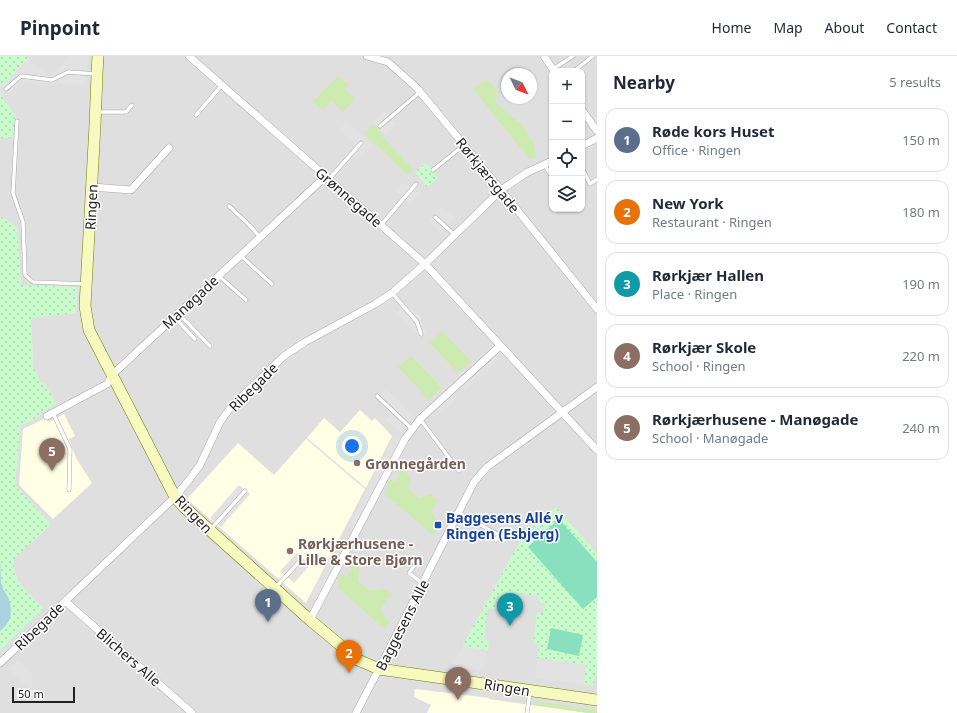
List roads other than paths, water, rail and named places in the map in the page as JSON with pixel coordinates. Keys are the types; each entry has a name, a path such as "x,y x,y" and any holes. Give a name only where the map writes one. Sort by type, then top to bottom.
{"street":[{"name":"Ringen","path":"98,56 85,306 89,330 176,497 184,508 310,620 358,660 379,669 597,700"},
{"name":"Grønnegade","path":"189,56 425,264 597,450"},
{"name":"Rørkjærsgade","path":"367,56 388,59 417,88 597,309"},
{"path":"544,56 553,68"},
{"path":"585,114 597,131"},
{"path":"585,144 597,138"},
{"path":"92,187 131,190 169,148"},
{"name":"Ribegade","path":"0,663 176,497 200,465 220,422 232,407 284,356 305,342 375,304 392,293 425,264 501,190 549,162"},
{"name":"Manøgade","path":"50,415 107,384 112,375 176,315 260,237 328,178"},
{"path":"310,620 405,439 420,419 500,346"},
{"name":"Baggesens Alle","path":"356,713 474,482 487,466 597,387"},
{"name":"Blichers Alle","path":"65,602 192,713"}],"lane":[{"path":"557,68 573,56"},
{"path":"578,68 593,56"},
{"path":"6,90 20,76 52,80 68,72 97,74"},
{"path":"196,115 222,85"},
{"path":"380,126 420,92"},
{"path":"96,112 126,112 132,105"},
{"path":"17,121 13,193 22,222 25,275 33,282 87,284"},
{"path":"328,178 361,143"},
{"path":"433,170 464,146"},
{"path":"544,164 551,176"},
{"path":"585,174 590,184 597,179"},
{"path":"381,225 416,184"},
{"path":"229,206 260,237"},
{"path":"435,217 455,235"},
{"path":"241,256 272,284"},
{"path":"219,276 246,300"},
{"path":"392,293 417,322 421,334"},
{"path":"176,315 196,339"},
{"path":"176,315 210,346"},
{"path":"377,396 412,429"},
{"path":"50,415 70,449 69,490"},
{"path":"420,419 459,471"},
{"path":"210,531 245,491"},
{"path":"459,513 499,535 496,540"},
{"path":"420,558 409,573 423,584"},
{"path":"275,588 300,561"},
{"path":"527,713 530,691"}],"water":[{"path":"0,563 1,583 8,597 11,612 7,624 0,631"}],"place":[{"name":"Grønnegården","path":"357,463"},
{"name":"Rørkjærhusene - Manøgade","path":"52,471"},
{"name":"Baggesens Allé v Ringen (Esbjerg)","path":"438,525"},
{"name":"Rørkjærhusene - Lille & Store Bjørn","path":"290,551"},
{"name":"Røde kors Huset","path":"268,622"},
{"name":"Rørkjær Hallen","path":"510,626"},
{"name":"New York","path":"349,673"},
{"name":"Rørkjær Skole","path":"458,700"}]}
